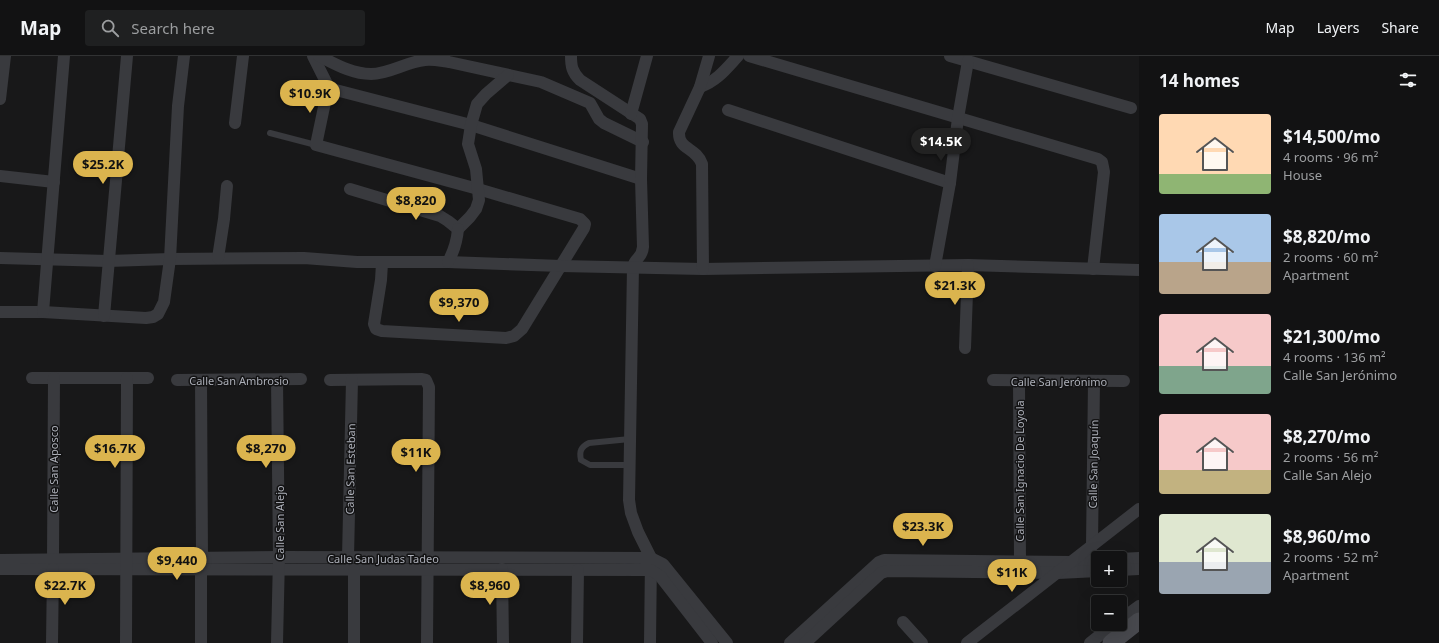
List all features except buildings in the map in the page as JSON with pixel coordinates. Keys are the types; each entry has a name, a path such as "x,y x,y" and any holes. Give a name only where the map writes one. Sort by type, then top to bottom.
{"main road":[{"path":"1111,643 1139,621"}],"street":[{"path":"0,99 5,56"},
{"path":"43,312 64,56"},
{"path":"104,316 127,56"},
{"path":"0,312 43,312 146,318 153,317 158,314 164,302 170,258 178,106 184,56"},
{"path":"234,123 243,56"},
{"path":"314,56 328,88 316,146 478,188 583,221 585,224 584,228 522,329 514,336 506,338 376,329 374,324 381,280 382,263"},
{"path":"319,56 341,67 363,74 372,74 424,60 430,60 449,62 541,82 590,103 595,114 604,123 643,142"},
{"path":"571,56 571,65 574,74 580,80 640,119 642,124 643,142 641,179 643,250 641,257 634,262 633,267 629,500 631,513 651,564 712,643"},
{"path":"631,114 647,56"},
{"path":"703,269 702,164 698,156 682,144 678,136 700,87 709,56"},
{"path":"700,87 715,80 738,56"},
{"path":"749,56 1098,159 1102,162 1104,172 1093,269"},
{"path":"950,56 1131,108"},
{"path":"935,266 950,183 958,118 968,61"},
{"path":"448,262 455,250 458,239 458,229 476,209 479,200 476,169 468,144 471,125 477,104 508,75"},
{"path":"328,88 471,125 641,179"},
{"path":"728,110 950,183"},
{"path":"0,176 54,182"},
{"path":"218,258 227,186"},
{"path":"350,189 440,216 448,220 458,229"},
{"path":"0,258 108,261 170,258 304,258 382,263 448,262 703,269 968,265 1139,270"},
{"path":"965,348 968,265"},
{"path":"32,378 148,378"},
{"name":"Calle San Aposco","path":"52,643 54,378"},
{"path":"126,643 127,378"},
{"path":"330,380 421,379 426,380 430,389 427,643"},
{"name":"Calle San Ambrosio","path":"177,380 301,380"},
{"path":"201,380 201,643"},
{"name":"Calle San Alejo","path":"277,380 279,557 277,643"},
{"name":"Calle San Esteban","path":"348,557 352,380"},
{"name":"Calle San Jerónimo","path":"993,380 1124,381"},
{"name":"Calle San Ignacio De Loyola","path":"1019,381 1020,561"},
{"name":"Calle San Joaquín","path":"1092,546 1094,381"},
{"path":"967,643 1073,562 1139,509"},
{"name":"Calle San Judas Tadeo","path":"202,564 279,557 348,557 502,569 578,570 651,564"},
{"path":"1127,559 1139,558"},
{"name":"Calle San Judas Tadeo","path":"0,560 53,564 202,564 279,570 354,570 427,564 651,564"},
{"path":"790,643 879,562 884,560 1073,562 1091,561"},
{"name":"Calle San Judas Tadeo","path":"0,569 53,564"},
{"path":"650,643 651,564"},
{"path":"651,564 663,564 727,643"},
{"path":"502,569 502,643"},
{"path":"1127,570 1139,569"},
{"path":"354,570 354,643"},
{"path":"577,643 578,570"},
{"path":"805,643 882,573 887,571 1058,573 1091,571"},
{"path":"1127,615 1139,606"},
{"path":"903,622 922,643"},
{"path":"1090,643 1105,631"}],"lane":[{"path":"270,133 316,146"},
{"path":"629,465 590,465 581,460 580,453 583,446 589,443 630,439"}]}
